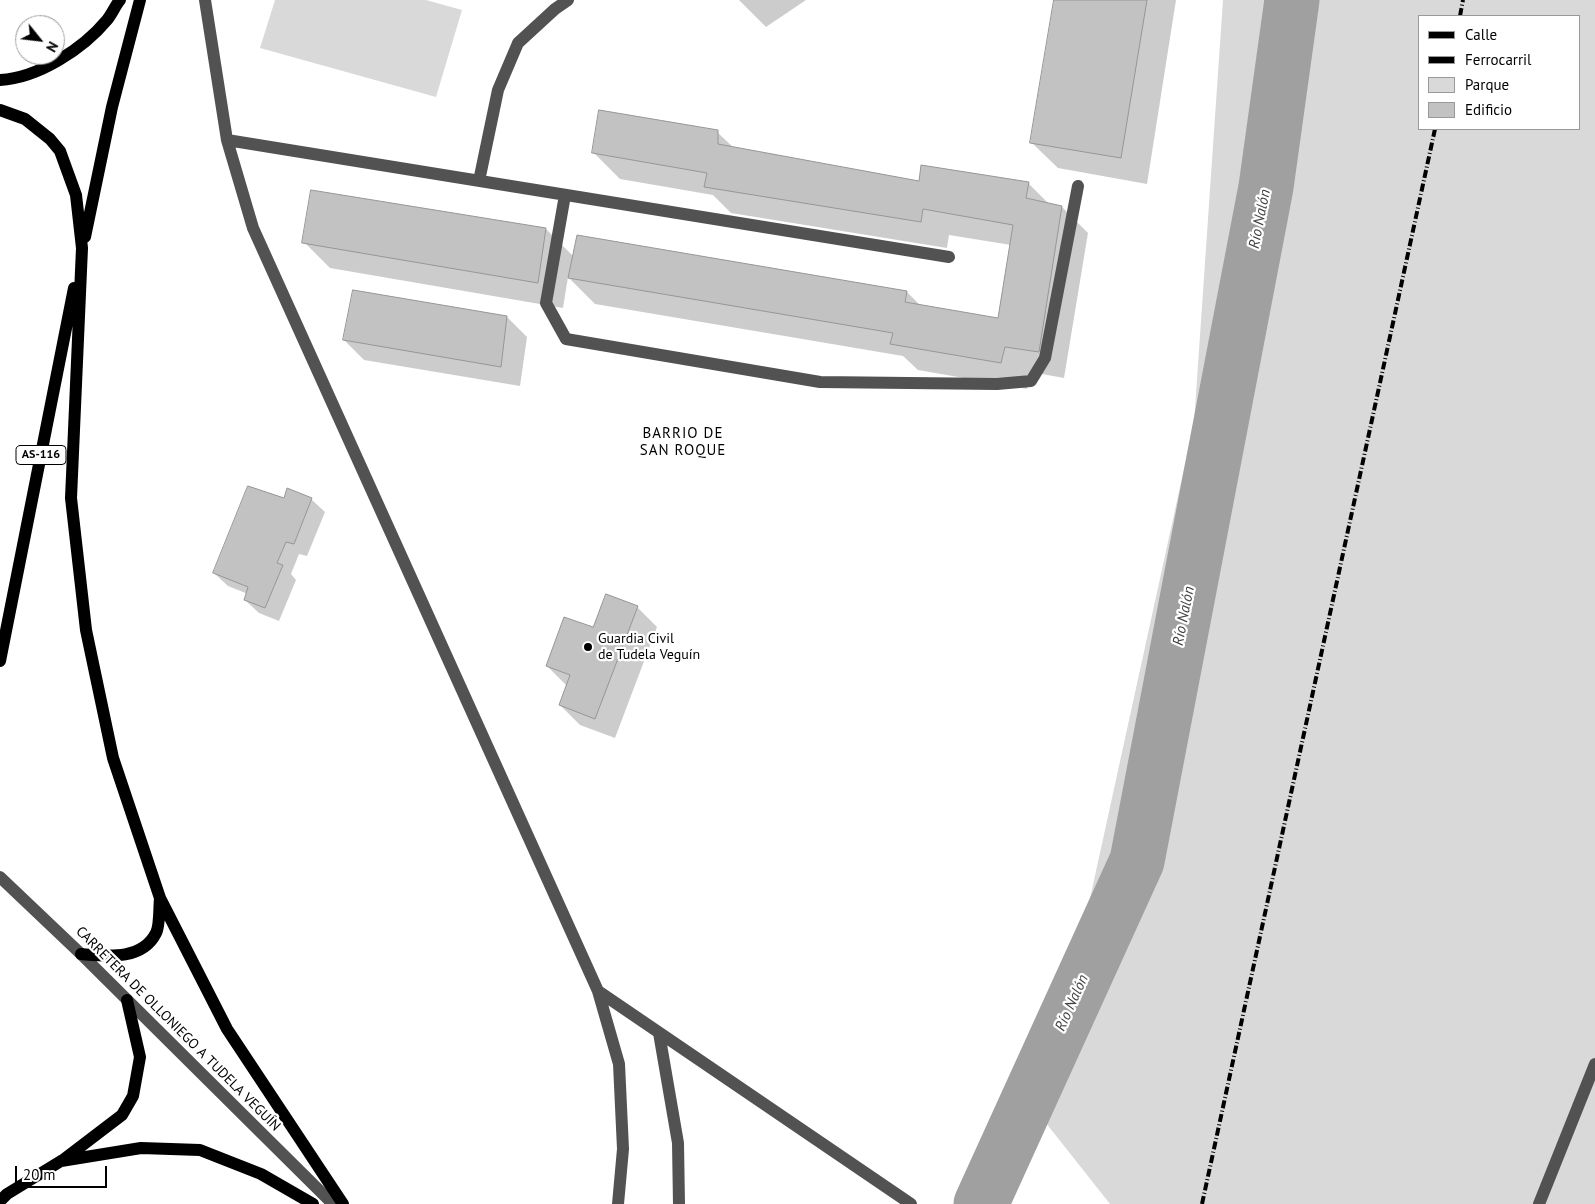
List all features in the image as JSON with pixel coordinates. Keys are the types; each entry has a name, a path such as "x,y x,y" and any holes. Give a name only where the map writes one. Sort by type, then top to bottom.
{"main road":[{"path":"0,80 11,79 42,70 81,45 106,20 120,0"},
{"name":"AS-116","path":"0,661 82,248 112,107 140,0"},
{"path":"0,110 24,119 50,139 60,151 76,195 82,248 72,498 86,630 113,758 160,898 227,1029 343,1204"},
{"path":"81,954 107,956 134,953 147,944 157,933 160,898"},
{"path":"0,1201 7,1194 61,1161 122,1115 133,1096 140,1057 127,1000"},
{"path":"61,1161 141,1148 200,1150 261,1174 313,1204"}],"street":[{"path":"204,0 227,140 253,228 598,991 620,1064 623,1149 618,1204"},
{"path":"479,181 498,90 518,43 555,9 568,0"},
{"path":"227,140 949,257"},
{"path":"565,195 546,303 566,339 820,382 997,384 1032,380 1045,358 1078,186"},
{"name":"CARRETERA DE OLLONIEGO A TUDELA VEGUÍN","path":"1,878 81,954 334,1204"},
{"path":"598,991 911,1204"},
{"path":"659,1033 678,1143 679,1204"},
{"path":"1539,1204 1595,1064"}],"green space":[{"path":"275,0 426,0 462,10 436,97 260,48"},
{"path":"1223,0 1595,0 1595,1204 1110,1204 1042,1118 1194,423"}],"building":[{"path":"1054,0 1147,0 1121,158 1030,143"},
{"path":"599,110 718,130 718,144 919,181 921,165 1029,182 1026,198 1062,206 1039,352 1005,347 1001,363 890,344 893,333 568,278 577,235 907,291 905,302 998,318 1013,225 923,209 921,222 704,187 707,173 592,153"},
{"path":"311,190 546,228 538,283 302,243"},
{"path":"353,290 507,316 501,367 343,340"},
{"path":"248,486 284,498 287,488 312,498 294,544 286,542 277,563 283,565 265,608 244,600 248,587 213,573"},
{"name":"Guardia Civil de Tudela Veguín","path":"606,594 638,606 595,719 559,705 570,675 546,666 564,617 593,627"}],"waterway":[{"name":"Río Nalón","path":"981,1204 1137,861 1266,187 1292,0"}],"railway":[{"path":"1460,15 1463,0"},
{"path":"1202,1204 1435,130"}],"place":[{"name":"Guardia Civil de Tudela Veguín","path":"588,647"}],"district":[{"name":"BARRIO DE SAN ROQUE","path":"683,442"}]}
